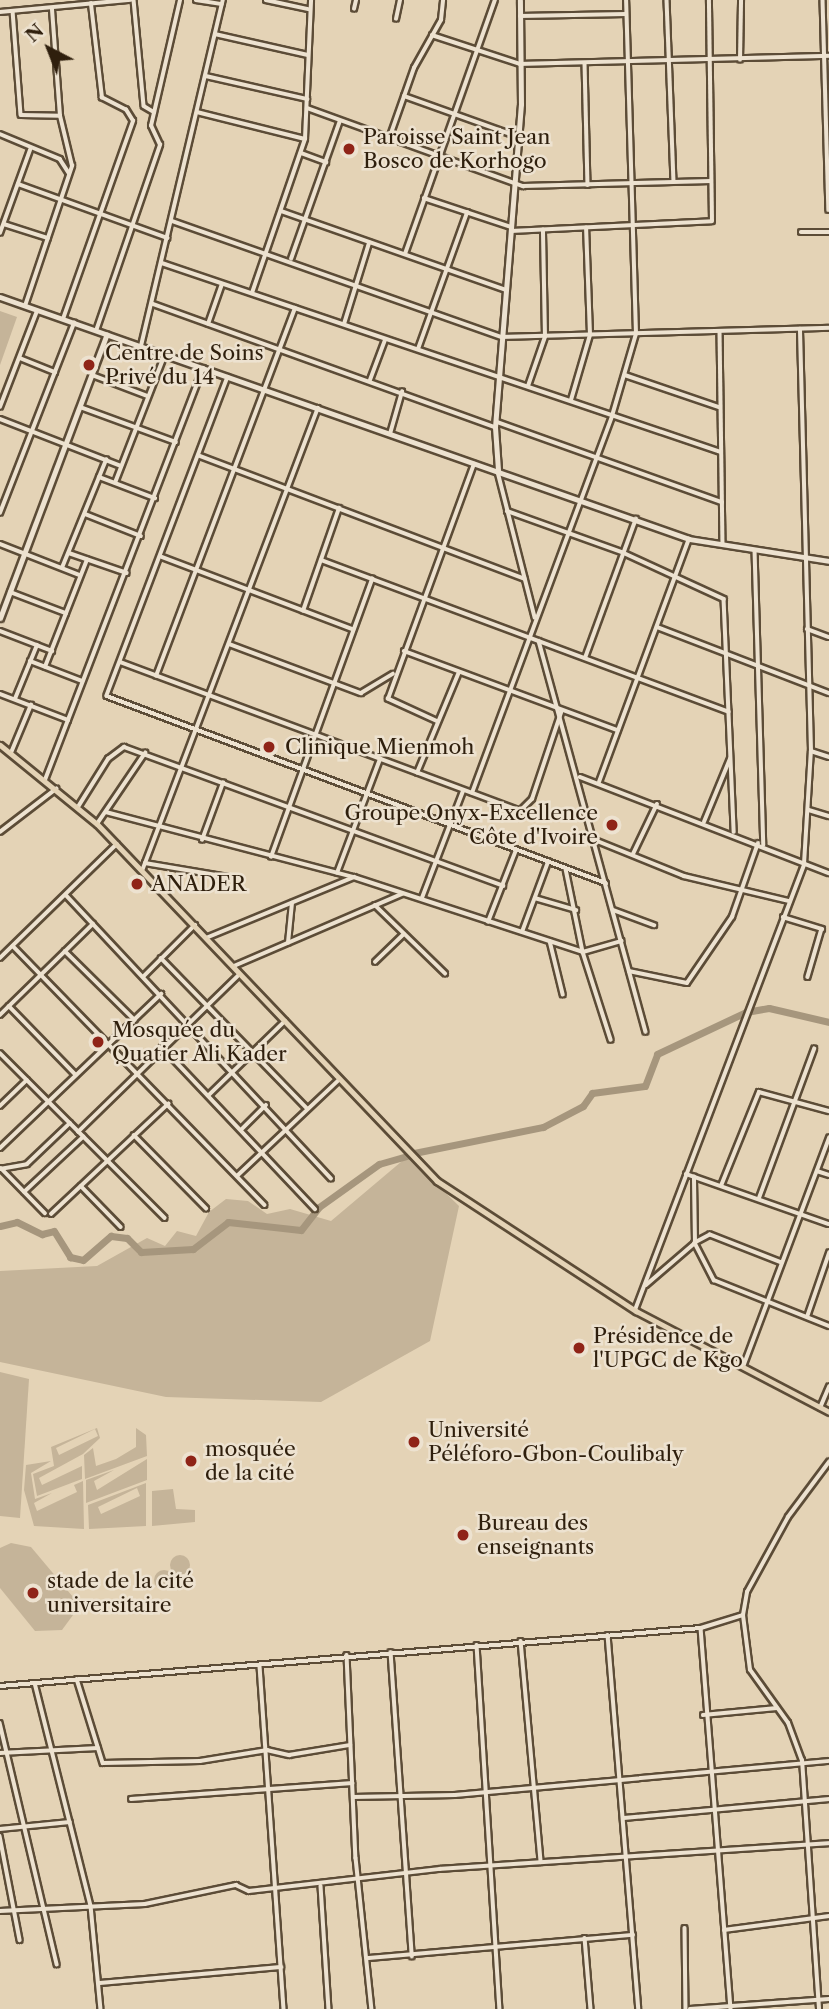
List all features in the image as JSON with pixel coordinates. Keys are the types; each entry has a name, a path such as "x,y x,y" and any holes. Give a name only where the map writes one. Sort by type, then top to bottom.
{"main road":[{"path":"498,470 495,424 519,137 520,0"},
{"path":"0,297 689,539 829,561"},
{"path":"0,618 107,334"},
{"path":"0,745 97,824 437,1181 635,1310 829,1412"}],"street":[{"path":"25,306 70,175 70,143 60,116 54,8 58,0"},
{"path":"0,12 132,0 144,106 154,112"},
{"path":"96,331 160,145 151,131 180,0"},
{"path":"141,346 163,263 222,2 196,0"},
{"path":"267,0 309,9"},
{"path":"252,293 305,139 311,0"},
{"path":"354,9 356,0"},
{"path":"396,19 400,0"},
{"path":"389,139 404,96 432,35 443,0"},
{"path":"405,254 495,0"},
{"path":"472,793 582,500 612,416 636,334 628,184 626,0"},
{"path":"667,0 667,62 674,181"},
{"path":"424,198 511,229 632,228 710,222 712,181 709,0"},
{"path":"740,60 741,0"},
{"path":"824,0 826,6 823,56 828,102 829,210"},
{"path":"63,319 133,121 126,110 102,98 94,2"},
{"path":"13,11 21,115 60,116"},
{"path":"520,16 626,13"},
{"path":"215,34 307,55"},
{"path":"432,35 520,64 829,56"},
{"path":"585,64 588,186"},
{"path":"205,76 307,100"},
{"path":"404,96 519,137"},
{"path":"307,108 515,184 588,186 712,181"},
{"path":"197,112 305,139"},
{"path":"291,259 340,121"},
{"path":"0,134 30,150 60,159 70,175"},
{"path":"0,233 30,150"},
{"path":"302,153 326,162"},
{"path":"18,184 168,238"},
{"path":"281,211 506,290"},
{"path":"418,350 467,213"},
{"path":"172,221 291,259 502,337 829,328"},
{"path":"4,224 48,238"},
{"path":"571,400 590,335 586,228"},
{"path":"528,387 545,337 543,230"},
{"path":"801,232 829,233"},
{"path":"344,324 370,242"},
{"path":"163,263 721,452"},
{"path":"208,324 222,284"},
{"path":"153,304 722,502"},
{"path":"156,676 295,308"},
{"path":"0,407 38,310"},
{"path":"0,513 74,323"},
{"path":"635,1310 752,995 804,864 811,751 803,556 800,329"},
{"path":"720,331 723,545"},
{"path":"370,380 385,340"},
{"path":"114,483 165,354"},
{"path":"20,358 55,372"},
{"path":"45,780 127,573 203,368"},
{"path":"92,375 148,396"},
{"path":"625,375 720,408"},
{"path":"228,376 162,557 107,696 606,883"},
{"path":"390,434 402,392"},
{"path":"80,407 176,442"},
{"path":"142,871 318,408"},
{"path":"0,419 121,466"},
{"path":"199,455 525,579"},
{"path":"62,568 106,460"},
{"path":"438,722 388,701 395,673 447,548 474,464"},
{"path":"498,470 536,619"},
{"path":"99,477 155,498"},
{"path":"303,611 339,508"},
{"path":"507,511 624,553 677,575 724,599 729,654 734,832"},
{"path":"85,514 141,536"},
{"path":"585,658 636,519"},
{"path":"599,782 689,539"},
{"path":"0,544 80,575"},
{"path":"755,550 764,845"},
{"path":"69,553 127,573"},
{"path":"162,557 248,592 353,629"},
{"path":"45,667 87,560"},
{"path":"321,560 729,712"},
{"path":"271,857 319,737 333,684 372,579"},
{"path":"10,592 66,613"},
{"path":"657,627 829,693"},
{"path":"807,629 829,637"},
{"path":"0,631 51,651"},
{"path":"539,641 561,713 646,1032"},
{"path":"229,644 333,684 370,692 395,673"},
{"path":"15,699 37,645"},
{"path":"404,651 618,730"},
{"path":"30,661 82,681"},
{"path":"120,662 520,811 527,808 561,713"},
{"path":"417,773 459,671"},
{"path":"0,694 68,720"},
{"path":"11,753 31,705"},
{"path":"78,807 118,749 145,753 503,886"},
{"path":"811,751 829,757"},
{"path":"97,824 145,753"},
{"path":"704,822 731,756"},
{"path":"338,873 380,758"},
{"path":"578,777 599,782 734,832 829,873"},
{"path":"202,840 223,782"},
{"path":"0,832 56,789"},
{"path":"422,898 463,790"},
{"path":"634,855 657,804"},
{"path":"809,810 829,816"},
{"path":"106,812 202,840 354,877 583,952 621,941"},
{"path":"595,840 741,891 789,901"},
{"path":"629,971 687,983 732,917 758,843"},
{"path":"0,958 117,844"},
{"path":"488,922 516,850"},
{"path":"522,932 548,862"},
{"path":"145,863 234,878"},
{"path":"566,869 583,952 611,1040"},
{"path":"206,938 354,877"},
{"path":"234,966 402,894"},
{"path":"66,895 234,1070 331,1178"},
{"path":"535,898 576,910"},
{"path":"288,943 292,902"},
{"path":"375,905 445,973"},
{"path":"613,910 654,925"},
{"path":"783,917 822,929 808,977"},
{"path":"0,1015 93,924"},
{"path":"144,976 195,925"},
{"path":"375,962 405,934"},
{"path":"550,941 563,994"},
{"path":"13,946 265,1205"},
{"path":"65,951 135,1020"},
{"path":"161,958 307,1108"},
{"path":"78,1132 162,1047 241,973"},
{"path":"0,1148 161,994"},
{"path":"9,1006 77,1075"},
{"path":"209,1096 285,1021"},
{"path":"162,1047 315,1209"},
{"path":"760,1198 814,1049"},
{"path":"0,1053 165,1218"},
{"path":"237,1176 340,1079"},
{"path":"0,1106 27,1080"},
{"path":"721,1186 759,1092 798,1099 829,1111"},
{"path":"51,1214 167,1104"},
{"path":"241,1130 266,1105"},
{"path":"0,1168 27,1164 70,1123"},
{"path":"134,1135 206,1208"},
{"path":"24,1192 83,1137"},
{"path":"742,1368 829,1138"},
{"path":"0,1168 44,1213"},
{"path":"817,1171 829,1175"},
{"path":"686,1174 829,1224"},
{"path":"694,1177 695,1243 711,1278 829,1326"},
{"path":"81,1186 121,1227"},
{"path":"645,1286 695,1243 710,1235 782,1263"},
{"path":"807,1317 829,1253"},
{"path":"820,1408 829,1387"},
{"path":"819,2009 802,1761 778,1708 750,1670 743,1615 747,1592 788,1517 829,1462"},
{"path":"0,1686 260,1665 347,1655 701,1628 743,1615"},
{"path":"701,1628 703,1715 731,2008"},
{"path":"608,1635 639,2009"},
{"path":"521,1641 541,1863"},
{"path":"477,1645 494,1867 500,2009"},
{"path":"391,1652 412,1956"},
{"path":"347,1655 352,1783 372,2009"},
{"path":"260,1665 271,1786 273,1885 284,2009"},
{"path":"77,1679 103,1763 200,1761 267,1750 289,1755 350,1745"},
{"path":"35,1683 48,1750 91,1906 101,2009"},
{"path":"703,1715 778,1708"},
{"path":"0,1723 57,1964"},
{"path":"0,1753 98,1748"},
{"path":"353,1797 400,1797 802,1761 829,1761"},
{"path":"131,1799 271,1786 352,1783"},
{"path":"624,1818 712,1807 829,1799"},
{"path":"0,1829 26,1829 70,1822"},
{"path":"0,1836 18,1909 20,1940"},
{"path":"0,1911 43,1906 91,1906 273,1885 321,1886 407,1872 716,1847 829,1843"},
{"path":"321,1886 329,2009"},
{"path":"724,1930 813,1916 829,1916"},
{"path":"685,1928 688,2009 829,1999"},
{"path":"369,1958 633,1935"},
{"path":"585,1938 591,2009"},
{"path":"99,1983 281,1968"}],"shaded area":[{"path":"0,311 17,317 0,365"},
{"path":"408,1156 459,1206 430,1341 321,1402 166,1397 0,1362 0,1271 97,1266 147,1238 165,1246 177,1231 196,1236 209,1212 226,1199 248,1201 267,1214 290,1209 331,1221"},
{"path":"0,1372 29,1379 20,1518 0,1516"},
{"path":"97,1428 100,1438 83,1454 39,1478 42,1485 82,1466 82,1479 37,1496 33,1474 54,1466 51,1447","holes":["95,1429 98,1436 59,1455 56,1448"]},
{"path":"136,1428 146,1435 147,1456 85,1479 84,1455 93,1448 96,1466 116,1459 136,1447"},
{"path":"147,1459 147,1480 86,1503 86,1480 114,1470 94,1481 97,1490"},
{"path":"51,1461 31,1473 35,1499 52,1493 34,1503 37,1511 77,1492 74,1485 83,1481 84,1529 34,1526 24,1490 26,1465"},
{"path":"146,1483 146,1526 89,1529 88,1505","holes":["137,1488 140,1496 101,1514 98,1507"]},
{"path":"173,1489 176,1509 195,1510 195,1522 152,1526 152,1491"},
{"path":"11,1543 31,1547 73,1597 73,1615 62,1630 35,1631 0,1588 0,1548"},
{"path":"180,1555 187,1558 190,1565 187,1572 180,1575 173,1572 170,1565 173,1558"},
{"path":"160,1570 168,1570 174,1580 168,1590 160,1590 154,1584 154,1576"}],"waterway":[{"path":"414,1153 543,1127 583,1106 592,1093 645,1086 657,1054 746,1012 769,1008 829,1022"},
{"path":"0,1226 17,1222 42,1234 54,1231 70,1257 83,1260 111,1236 127,1238 141,1252 193,1249 228,1222 301,1230 319,1207 379,1164 407,1156"}],"place":[{"name":"Paroisse Saint Jean Bosco de Korhogo","path":"349,149"},
{"name":"Centre de Soins Privé du 14","path":"89,365"},
{"name":"Clinique Mienmoh","path":"269,747"},
{"name":"Groupe Onyx-Excellence Côte d'Ivoire","path":"612,825"},
{"name":"ANADER","path":"137,884"},
{"name":"Mosquée du Quatier Ali Kader","path":"98,1042"},
{"name":"Présidence de l'UPGC de Kgo","path":"579,1348"},
{"name":"Université Péléforo-Gbon-Coulibaly","path":"414,1442"},
{"name":"mosquée de la cité","path":"191,1461"},
{"name":"Bureau des enseignants","path":"463,1535"},
{"name":"stade de la cité universitaire","path":"33,1593"}]}
